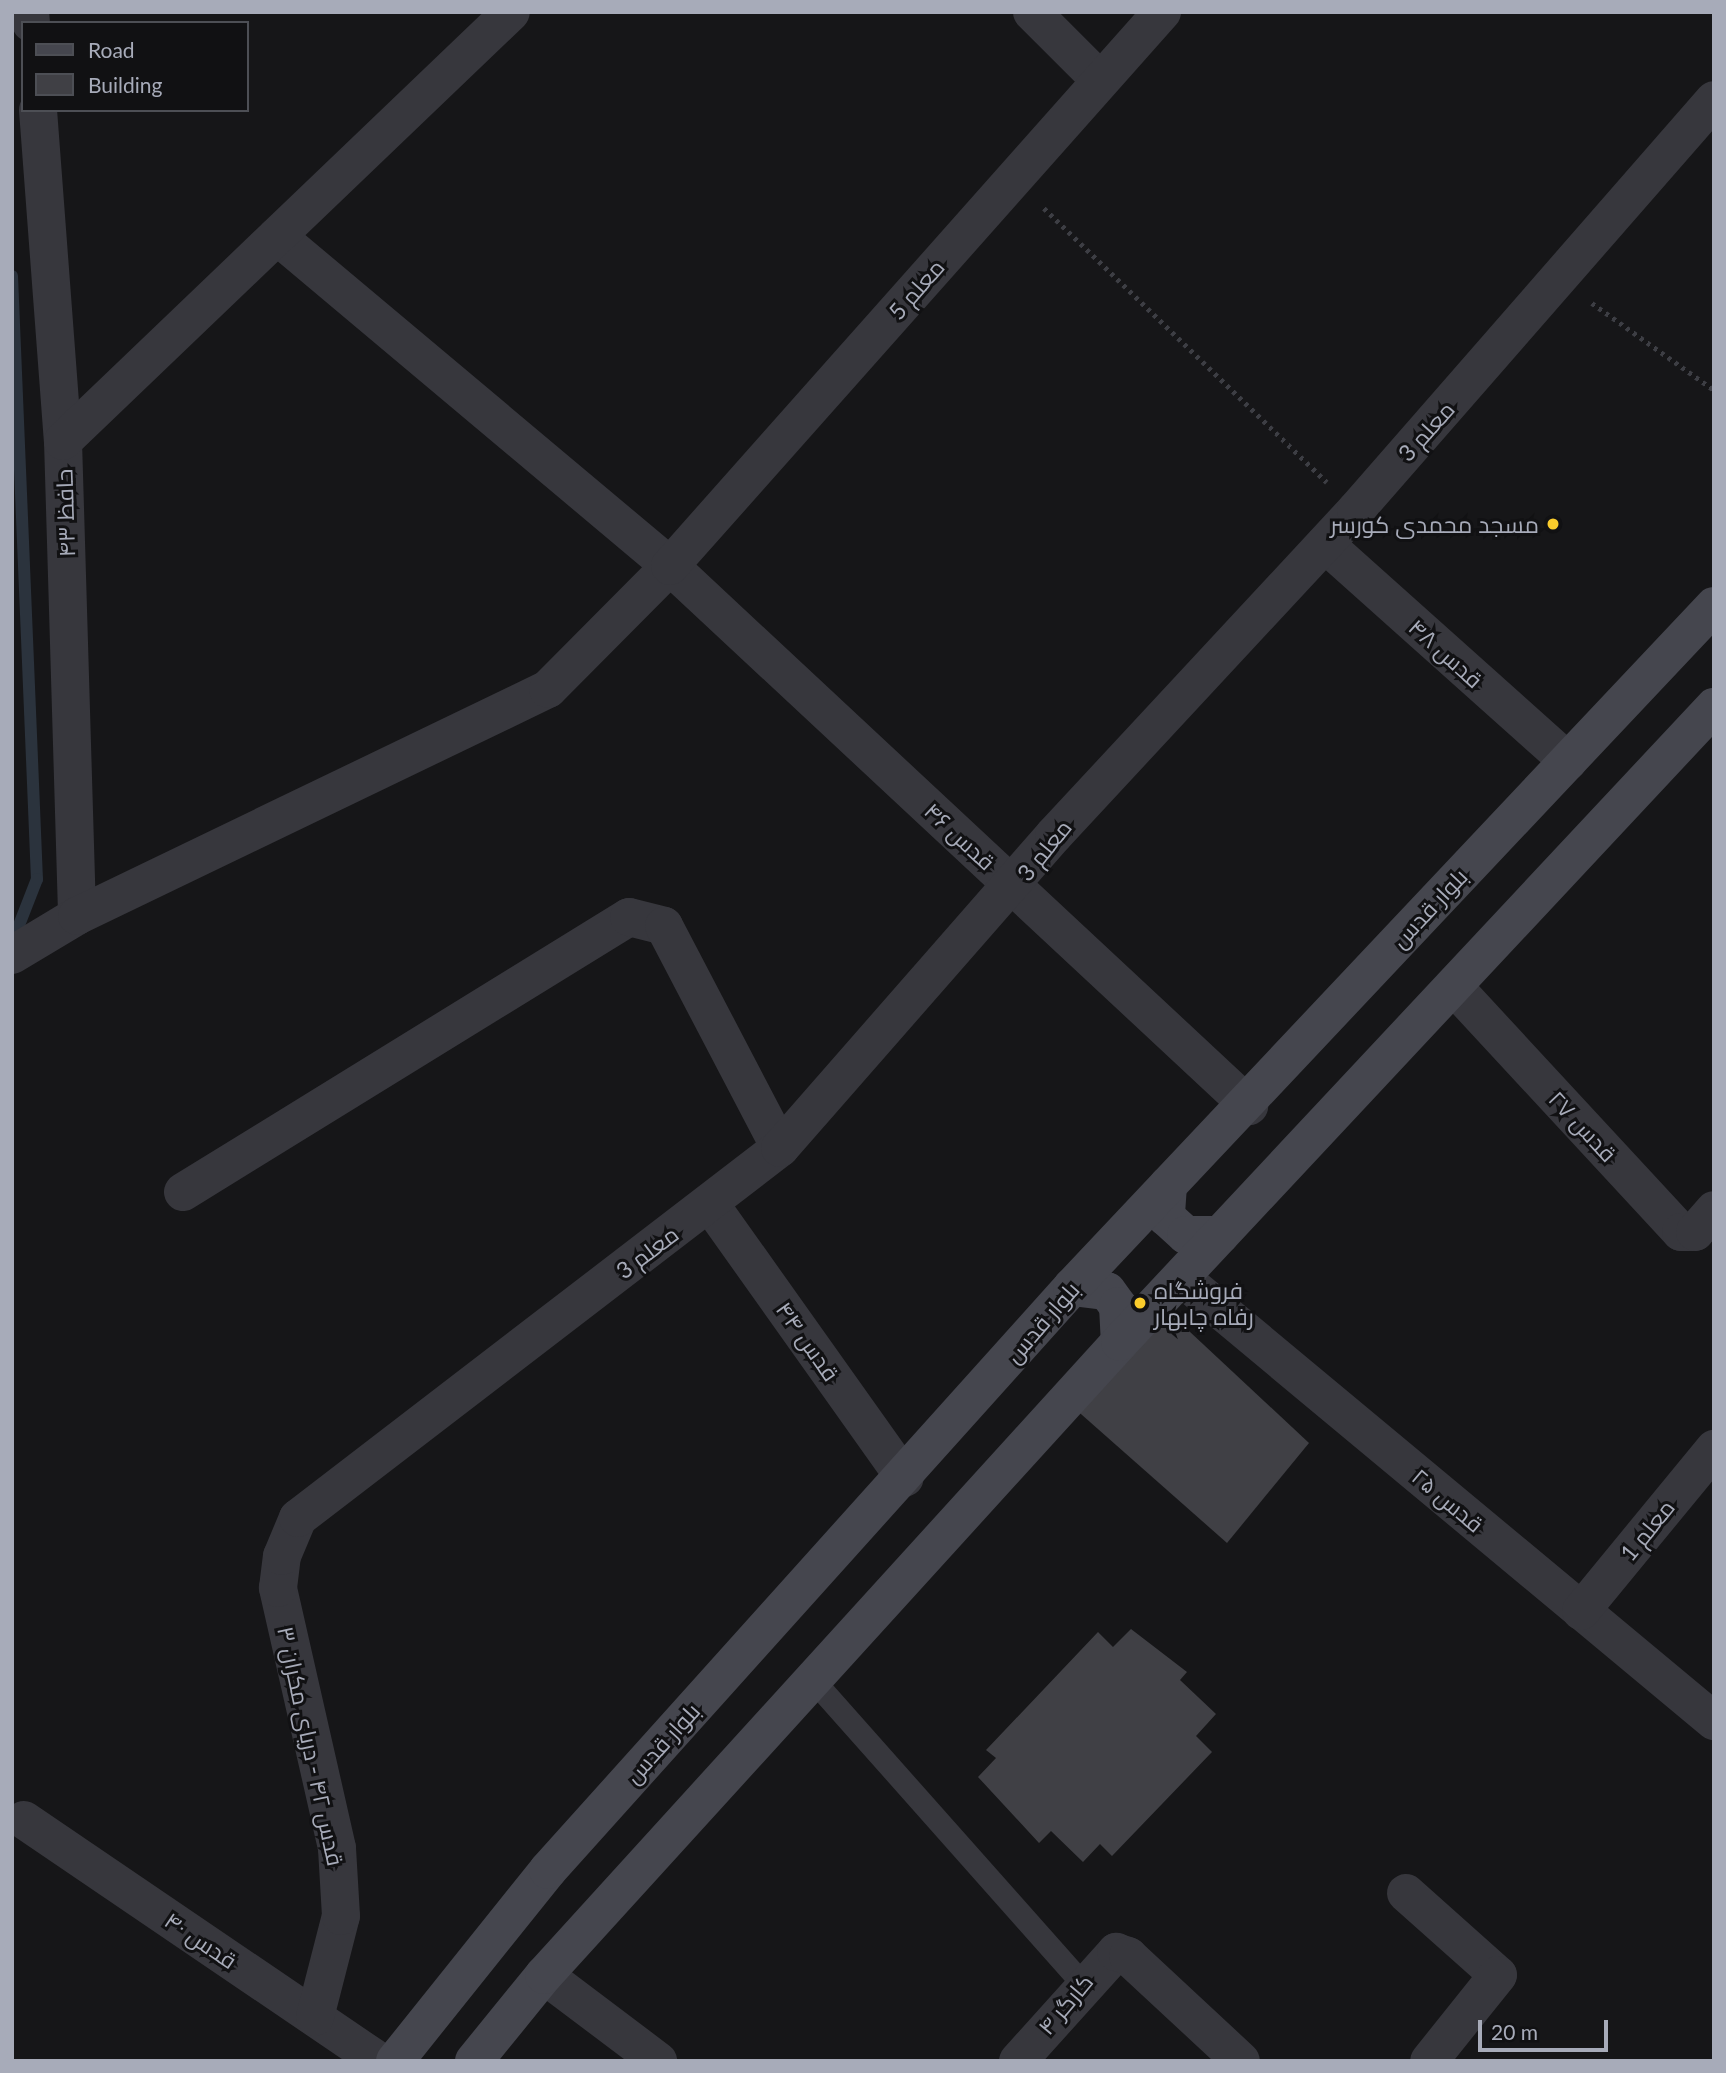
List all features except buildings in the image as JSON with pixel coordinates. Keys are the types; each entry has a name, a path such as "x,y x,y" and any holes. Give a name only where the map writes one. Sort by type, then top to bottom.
{"main road":[{"name":"بلوار قدس","path":"395,2061 548,1870 905,1478 1072,1287 1168,1185 1249,1106 1714,606"},
{"path":"474,2061 544,1975 1120,1342 1183,1279 1220,1235 1714,707"},
{"path":"1168,1185 1166,1217 1186,1235 1220,1235"},
{"path":"1072,1287 1107,1291 1118,1307 1120,1342"}],"street":[{"path":"63,441 511,12"},
{"path":"1032,12 1100,80"},
{"name":"معلم 5","path":"12,955 77,916 548,689 670,566 1162,12"},
{"name":"معلم 3","path":"298,1518 780,1148 1014,887 1054,835 1356,510 1560,280 1714,100"},
{"name":"حافظ ۴۳","path":"38,112 63,441 77,916"},
{"name":"قدس ۴۶","path":"277,236 670,566 1249,1106"},
{"name":"قدس ۴۸","path":"1325,544 1568,761"},
{"path":"183,1192 629,918 664,926 780,1148"},
{"name":"قدس ۲۷","path":"1454,987 1681,1233 1695,1232 1714,1210"},
{"name":"قدس ۴۴","path":"710,1204 905,1478"},
{"name":"قدس ۲۵","path":"1183,1279 1714,1721"},
{"name":"معلم 1","path":"1581,1611 1714,1449"},
{"name":"قدس ۴۲ - دریای مکران ۳","path":"298,1518 282,1556 278,1588 337,1848 341,1916 315,2017"},
{"name":"قدس ۴۰","path":"24,1820 378,2061"},
{"path":"1406,1893 1498,1975 1429,2061"},
{"name":"کارگر ۴","path":"1018,2061 1082,1983 1116,1952 1241,2061"},
{"path":"544,1975 658,2061"}],"lane":[{"path":"813,1680 1082,1983"}],"path":[{"path":"1013,178 1356,510"},
{"path":"1560,280 1714,390"}],"waterway":[{"path":"12,276 37,879 12,943"}],"place":[{"name":"مسجد محمدی کورسر","path":"1553,524"},
{"name":"فروشگاه رفاه چابهار","path":"1140,1303"}]}
